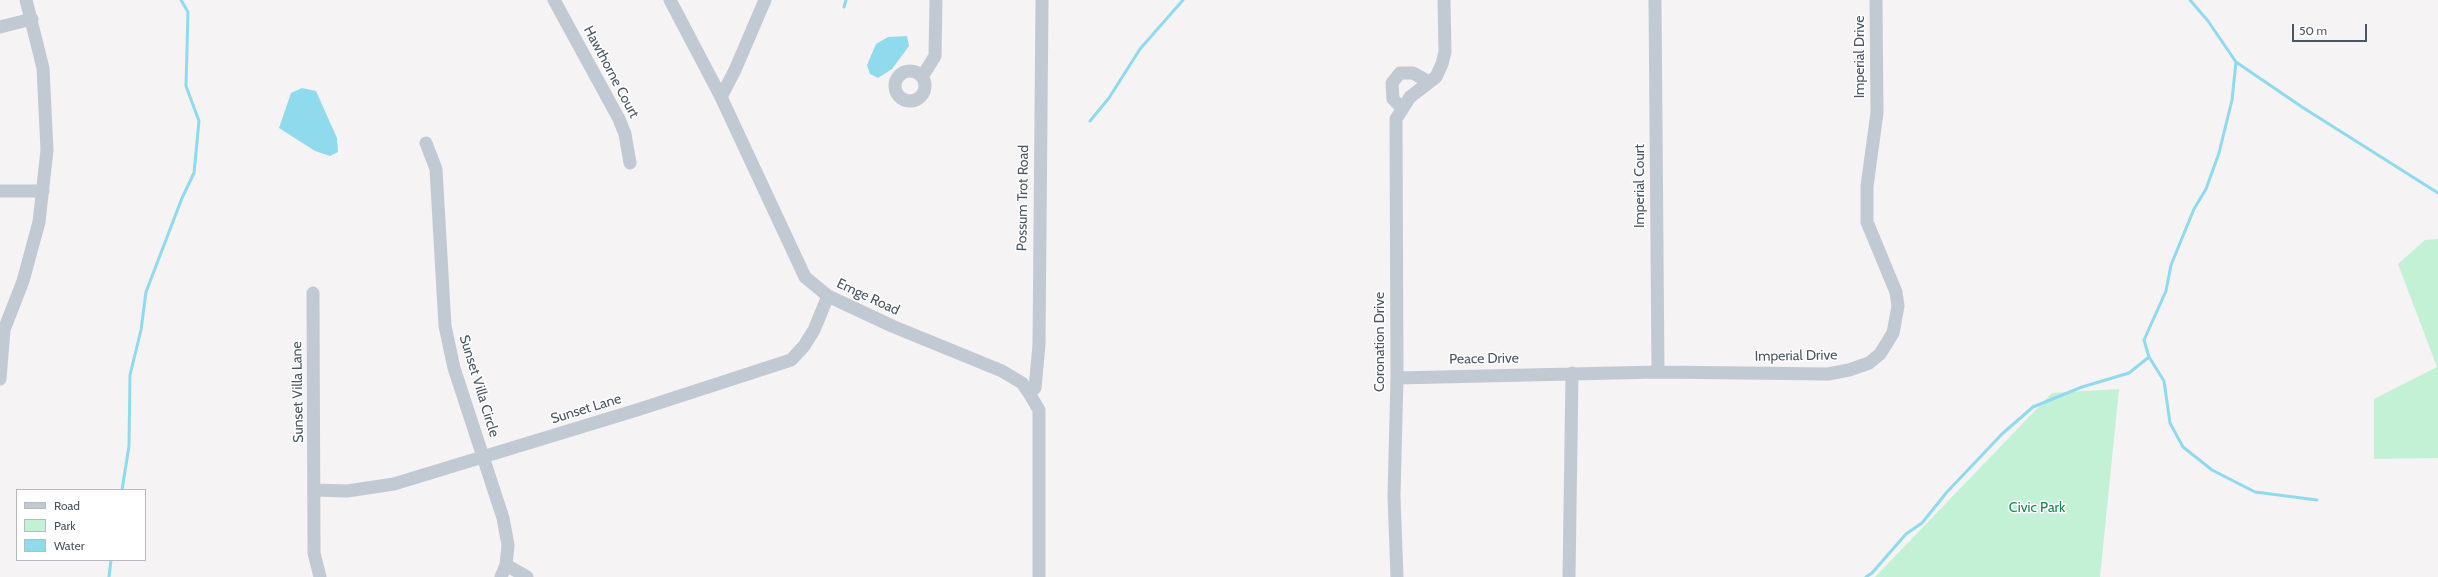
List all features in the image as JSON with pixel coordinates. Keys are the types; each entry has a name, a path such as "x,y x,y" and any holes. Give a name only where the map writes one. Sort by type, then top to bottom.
{"street":[{"path":"0,379 2,330 23,281 39,222 47,150 43,68 32,19 26,0"},
{"name":"Hawthorne Court","path":"554,0 619,119 625,134 630,163"},
{"name":"Emge Road","path":"670,0 721,97 805,277 828,296 892,326 1002,370 1022,383 1029,393 1039,410 1039,577"},
{"path":"721,97 735,70 765,0"},
{"path":"922,77 935,56 936,0"},
{"name":"Possum Trot Road","path":"1029,393 1035,388 1039,345 1042,0"},
{"path":"1429,82 1413,73 1400,73 1392,83 1393,99 1401,107 1436,77 1445,52 1444,0"},
{"name":"Imperial Court","path":"1655,0 1658,372"},
{"name":"Imperial Drive","path":"1572,373 1658,372 1828,374 1849,370 1869,363 1880,354 1887,344 1897,321 1896,292 1867,222 1867,186 1877,113 1876,0"},
{"path":"0,28 32,19"},
{"name":"Coronation Drive","path":"1396,577 1394,496 1397,378 1394,146 1396,119 1401,107"},
{"name":"Sunset Villa Circle","path":"426,144 437,175 445,326 454,368 485,457 503,518 508,545 506,565 501,577"},
{"path":"0,192 43,191"},
{"name":"Sunset Villa Lane","path":"313,293 315,490"},
{"name":"Sunset Lane","path":"315,490 347,491 394,484 485,457 792,360 804,346 814,330 828,296"},
{"path":"1569,577 1572,373"},
{"name":"Peace Drive","path":"1397,378 1572,373"},
{"path":"315,490 314,553 320,577"},
{"path":"506,565 527,577"}],"green space":[{"path":"2438,239 2438,458 2374,459 2374,399 2437,367 2398,264 2425,240"},
{"name":"Civic Park","path":"2119,389 2100,577 1875,577 2052,393"}],"water":[{"path":"907,36 909,46 892,69 878,78 870,74 867,65 876,44 888,37"},
{"path":"302,88 316,91 337,138 338,152 330,156 315,151 279,128 291,93"}],"waterway":[{"path":"122,489 129,446 130,375 141,330 146,292 182,198 194,173 199,121 186,86 188,12 181,0"},
{"path":"844,7 846,0"},
{"path":"1090,121 1109,98 1140,49 1183,0"},
{"path":"2190,0 2208,21 2236,62 2302,107 2438,193"},
{"path":"2236,62 2232,100 2219,153 2206,189 2194,209 2171,265 2166,291 2144,340 2149,357 2164,381 2170,423 2183,447 2212,470 2255,492 2317,500"},
{"path":"1866,577 1872,573 1906,534 1922,523 1947,492 2002,434 2033,407 2082,387 2129,373 2149,357"},
{"path":"109,577 111,561"}]}
